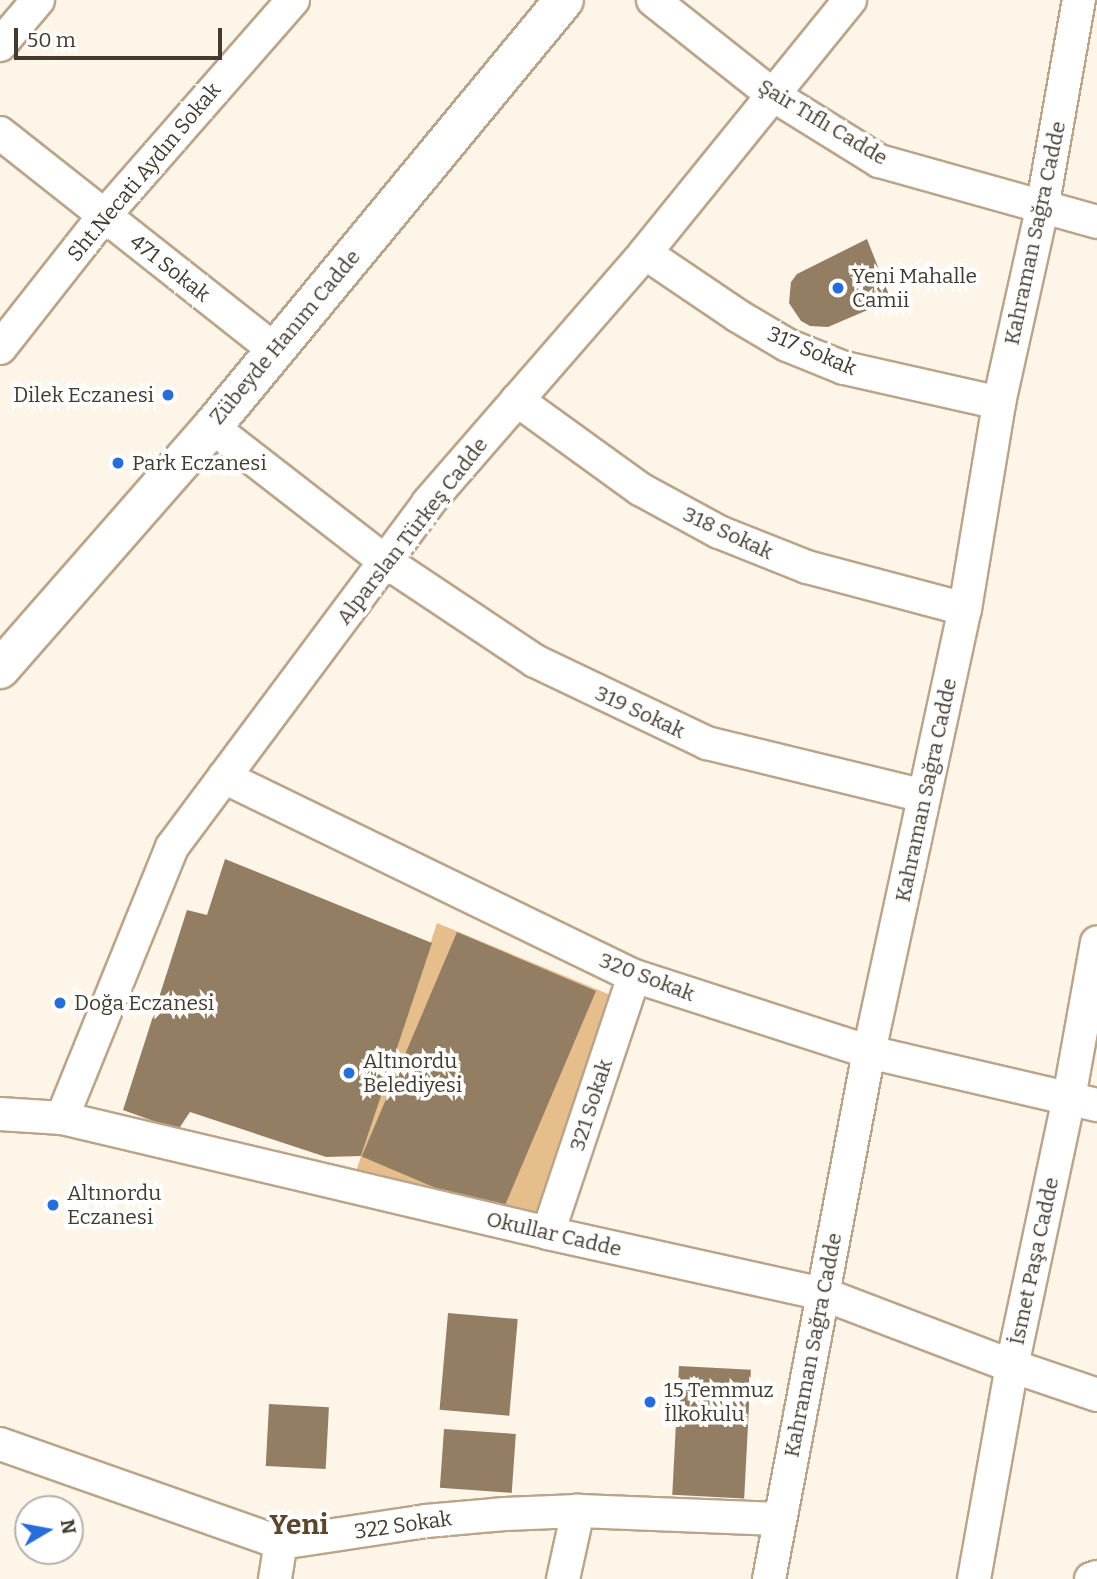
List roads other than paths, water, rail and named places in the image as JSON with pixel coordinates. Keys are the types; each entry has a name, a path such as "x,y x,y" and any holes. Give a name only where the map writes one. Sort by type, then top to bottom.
{"main road":[{"name":"Zübeyde Hanım Cadde","path":"0,669 212,427 564,0"}],"street":[{"path":"0,45 38,0"},
{"name":"Sht.Necati Aydın Sokak","path":"0,348 104,216 293,0"},
{"name":"Şair Tıflı Cadde","path":"653,0 773,95 879,161 1042,209 1097,222"},
{"name":"Alparslan Türkeş Cadde","path":"64,1114 172,847 428,503 645,253 850,0"},
{"name":"Kahraman Sağra Cadde","path":"769,1579 869,1052 965,609 999,403 1042,209 1080,0"},
{"name":"471 Sokak","path":"0,133 275,350"},
{"name":"317 Sokak","path":"645,253 738,316 787,345 844,368 999,403"},
{"name":"318 Sokak","path":"517,400 640,489 719,532 807,567 965,609"},
{"name":"319 Sokak","path":"212,427 386,561 535,661 707,743 924,796"},
{"name":"320 Sokak","path":"224,777 634,976 869,1052 1083,1102"},
{"name":"İsmet Paşa Cadde","path":"974,1579 1012,1366 1083,1102 1097,943"},
{"name":"321 Sokak","path":"550,1227 634,976"},
{"path":"0,1114 64,1114 550,1227 824,1286 1012,1366 1097,1395"},
{"name":"322 Sokak","path":"0,1444 281,1543 426,1521 578,1511 780,1520"},
{"path":"563,1579 578,1511"},
{"path":"275,1579 281,1543"},
{"path":"1091,1579 1097,1577"}],"place":[{"name":"Yeni Mahalle Camii","path":"838,288"},
{"name":"Dilek Eczanesi","path":"168,395"},
{"name":"Park Eczanesi","path":"118,463"},
{"name":"Doğa Eczanesi","path":"60,1003"},
{"name":"Altınordu Belediyesi","path":"349,1073"},
{"name":"Altınordu Eczanesi","path":"53,1205"},
{"name":"15 Temmuz İlkokulu","path":"650,1402"}],"district":[{"name":"Yeni","path":"299,1525"}]}
